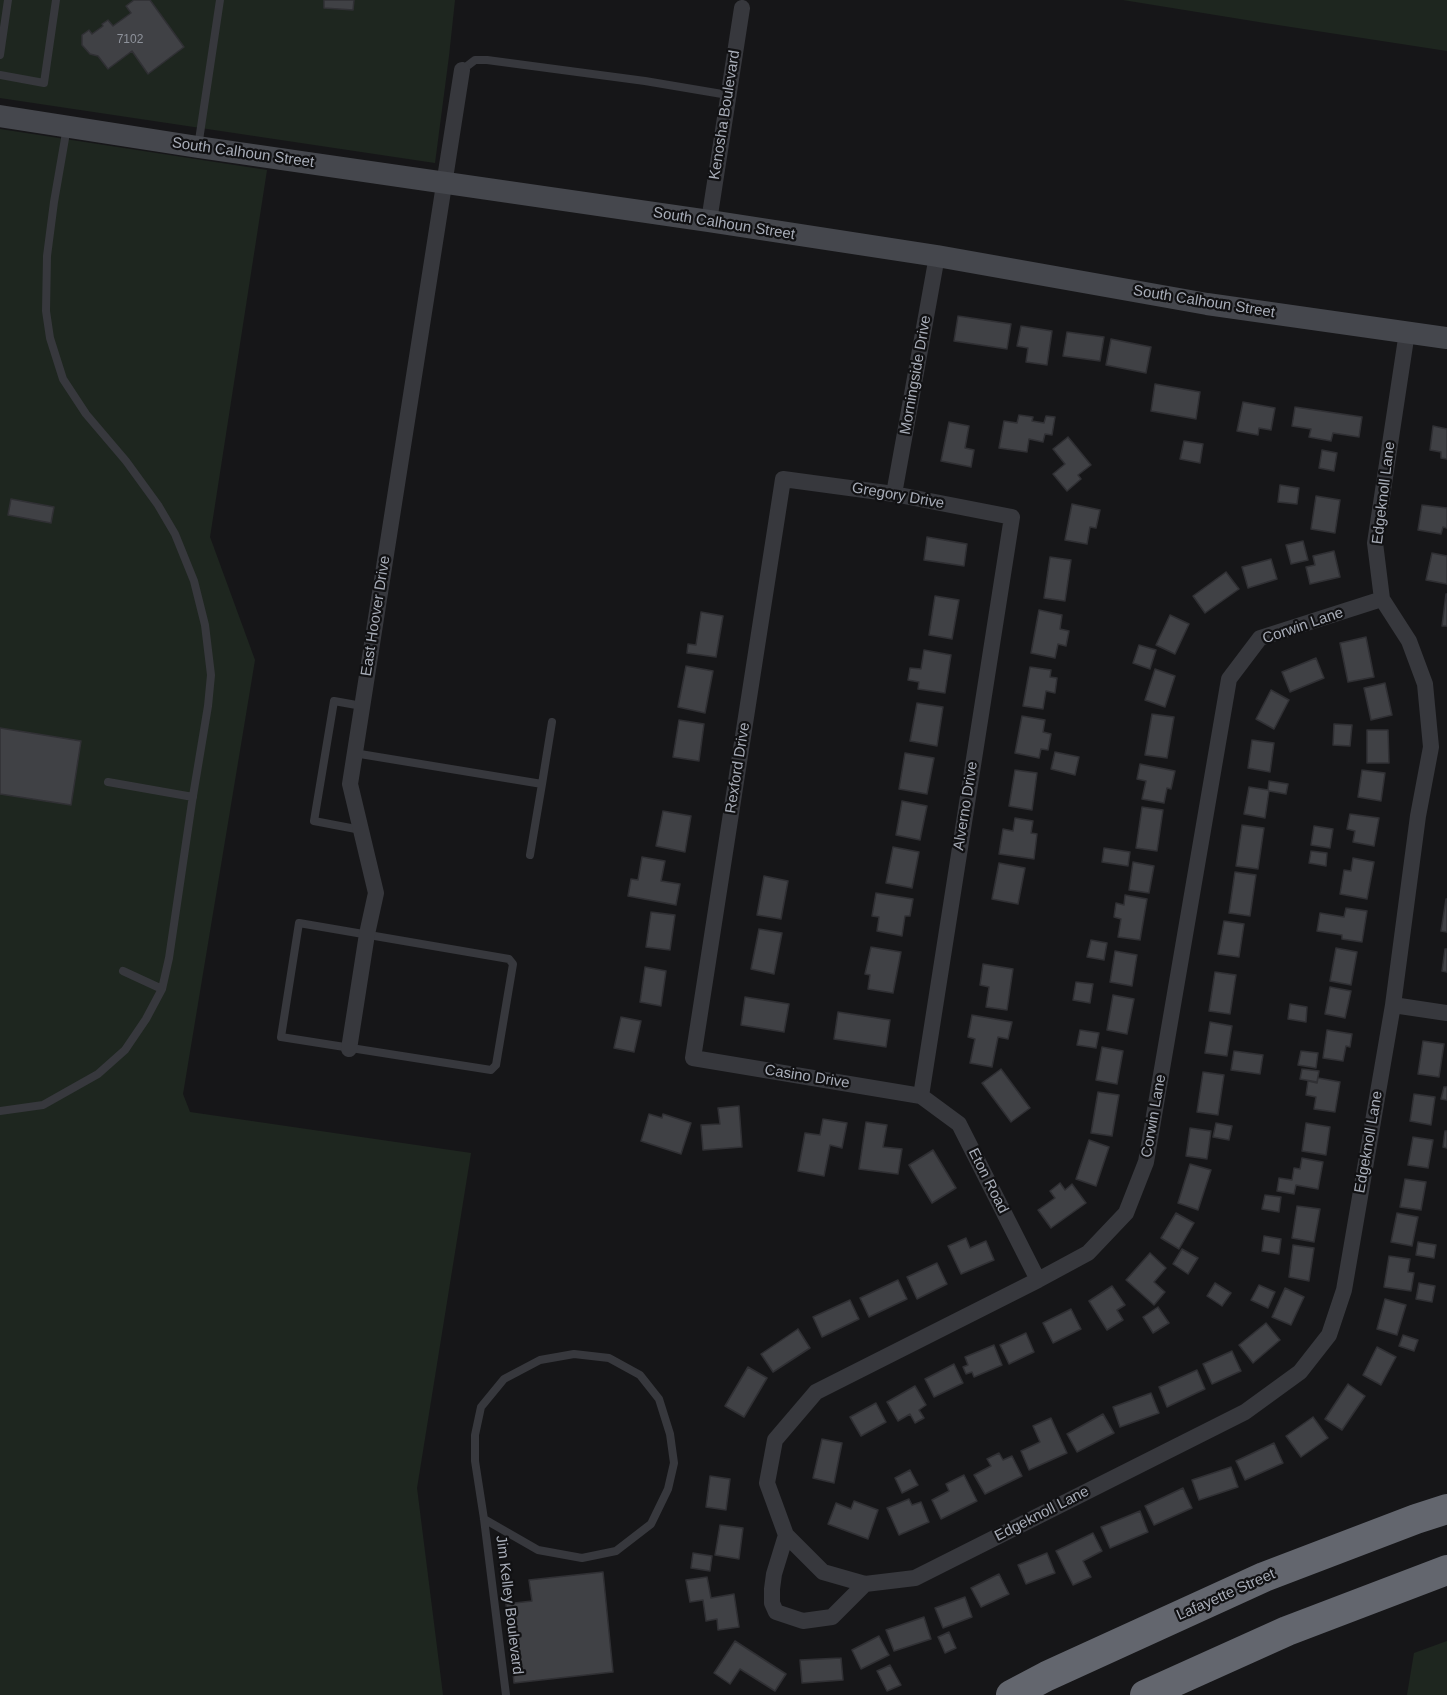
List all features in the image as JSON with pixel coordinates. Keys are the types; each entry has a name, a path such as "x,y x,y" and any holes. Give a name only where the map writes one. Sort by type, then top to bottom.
{"highway":[{"name":"Lafayette Street","path":"1011,1695 1047,1676 1264,1577 1447,1509"},
{"path":"1145,1695 1287,1631 1447,1570"}],"street":[{"name":"Kenosha Boulevard","path":"709,221 742,8"},
{"name":"East Hoover Drive","path":"349,1049 367,934 376,893 350,784 462,70"},
{"name":"South Calhoun Street","path":"0,116 709,221 937,256 1207,304 1447,338"},
{"name":"Morningside Drive","path":"894,494 937,256"},
{"name":"Edgeknoll Lane","path":"786,1535 824,1572 865,1584 915,1578 1245,1412 1300,1372 1329,1335 1344,1290 1393,1005 1418,816 1431,747 1425,684 1409,641 1382,599 1375,543 1407,332"},
{"name":"Gregory Drive","path":"783,479 894,494 1012,517"},
{"name":"Rexford Drive","path":"693,1058 783,479"},
{"name":"Alverno Drive","path":"921,1096 1012,517"},
{"name":"Corwin Lane","path":"786,1535 767,1483 775,1440 816,1392 1088,1253 1126,1214 1146,1162 1229,679 1260,638 1382,599"},
{"path":"1393,1005 1447,1013"},
{"name":"Casino Drive","path":"693,1058 921,1096"},
{"name":"Eton Road","path":"921,1096 959,1124 1038,1280"},
{"path":"786,1535 773,1581 772,1603 776,1612 804,1622 831,1617 865,1584"}],"lane":[{"path":"0,55 8,0"},
{"path":"0,75 44,82 56,0"},
{"path":"198,147 220,0"},
{"path":"462,70 476,60 488,60 645,81 728,95"},
{"path":"0,1111 43,1105 98,1074 125,1050 146,1019 162,988 169,958 211,675 205,625 194,581 175,534 158,505 126,461 86,414 63,379 49,329 45,311 47,256 67,127"},
{"path":"360,830 314,821 334,701 362,706"},
{"path":"530,855 552,722"},
{"path":"354,753 542,784"},
{"path":"108,783 193,797"},
{"path":"299,923 367,934 508,959 513,964 496,1065 491,1070 281,1037 299,923"},
{"path":"123,971 162,988"},
{"name":"Jim Kelley Boulevard","path":"484,1519 538,1550 582,1558 616,1551 651,1524 668,1490 674,1463 670,1434 659,1400 640,1375 609,1358 574,1354 540,1360 504,1379 481,1407 475,1435 475,1461 506,1695"}],"shaded area":[{"path":"0,0 455,0 435,163 0,98"},
{"path":"1123,0 1447,0 1447,51 1265,23"},
{"path":"0,129 267,170 210,537 255,660 183,1094 190,1112 471,1153 417,1488 443,1695 0,1695"},
{"path":"1447,1641 1447,1695 1407,1695 1414,1653"}],"building":[{"path":"134,0 150,0 184,47 148,74 132,51 108,69 98,56 90,54 82,45 82,35 89,30 92,34 108,20 113,26 131,13 126,6"},
{"path":"324,0 354,0 353,10 324,8"},
{"path":"958,316 1011,324 1007,349 954,341"},
{"path":"1021,326 1052,331 1047,365 1026,362 1028,348 1017,346"},
{"path":"1067,332 1104,337 1100,361 1063,356"},
{"path":"1111,339 1151,347 1146,373 1106,365"},
{"path":"1155,384 1200,392 1196,419 1151,411"},
{"path":"1243,402 1275,408 1271,430 1259,428 1258,435 1237,431"},
{"path":"1295,407 1362,417 1359,437 1333,433 1331,441 1309,437 1311,429 1292,426"},
{"path":"1019,415 1033,417 1032,421 1044,423 1046,416 1055,417 1052,435 1045,434 1043,442 1029,439 1027,452 999,448 1004,421 1017,423"},
{"path":"949,422 969,426 965,448 974,450 971,467 941,461"},
{"path":"1433,426 1447,429 1447,459 1441,458 1441,452 1430,450"},
{"path":"1068,437 1091,465 1078,475 1081,479 1067,491 1053,474 1065,464 1053,449"},
{"path":"1184,441 1203,444 1200,463 1180,459"},
{"path":"1322,450 1337,453 1334,471 1319,468"},
{"path":"1280,485 1299,488 1297,504 1278,502"},
{"path":"1316,496 1340,500 1335,533 1311,529"},
{"path":"11,499 54,507 51,523 8,515"},
{"path":"1072,504 1100,510 1096,528 1090,527 1087,544 1065,540"},
{"path":"1422,505 1447,508 1447,528 1443,527 1441,534 1418,530"},
{"path":"927,537 967,544 964,566 924,560"},
{"path":"1303,541 1308,560 1291,564 1286,545"},
{"path":"1334,551 1340,577 1310,584 1306,567 1315,565 1313,556"},
{"path":"1432,553 1447,556 1447,584 1426,580"},
{"path":"1050,557 1071,560 1065,601 1044,598"},
{"path":"1271,559 1277,579 1248,588 1242,567"},
{"path":"1226,572 1239,589 1205,613 1193,596"},
{"path":"1446,594 1447,626 1442,626"},
{"path":"935,596 959,600 952,639 929,635"},
{"path":"1039,610 1062,615 1060,629 1069,631 1066,646 1058,644 1055,658 1031,653"},
{"path":"701,612 723,616 716,657 687,653 688,644 696,645"},
{"path":"1170,615 1189,624 1175,654 1156,645"},
{"path":"1366,637 1374,677 1348,682 1340,643"},
{"path":"1139,645 1156,650 1150,669 1133,663"},
{"path":"924,650 951,655 945,693 918,689 919,682 908,680 910,668 921,669"},
{"path":"1316,658 1324,678 1290,692 1282,672"},
{"path":"686,666 713,671 705,713 678,707"},
{"path":"1030,667 1051,670 1050,677 1057,678 1055,693 1046,691 1043,709 1023,706"},
{"path":"1155,669 1175,676 1165,707 1145,700"},
{"path":"1385,683 1392,715 1371,720 1364,688"},
{"path":"1271,690 1289,700 1274,729 1256,719"},
{"path":"917,703 943,707 937,746 910,741"},
{"path":"1152,714 1174,717 1167,758 1145,755"},
{"path":"1022,716 1045,720 1043,732 1051,734 1048,750 1041,749 1039,758 1015,753"},
{"path":"679,720 704,724 699,761 673,757"},
{"path":"1334,724 1352,725 1350,746 1333,745"},
{"path":"0,728 81,741 71,805 0,794"},
{"path":"1367,730 1388,730 1389,763 1367,763"},
{"path":"1252,740 1274,743 1270,772 1248,768"},
{"path":"1055,752 1079,757 1075,775 1051,769"},
{"path":"905,753 934,758 927,794 899,789"},
{"path":"1140,764 1175,771 1171,789 1167,788 1164,803 1142,799 1146,781 1137,779"},
{"path":"1015,770 1037,773 1032,810 1009,806"},
{"path":"1362,770 1385,773 1381,801 1358,797"},
{"path":"1269,781 1288,784 1286,794 1269,791 1265,818 1244,814 1249,787 1268,790"},
{"path":"902,801 927,806 920,840 896,835"},
{"path":"1142,807 1163,810 1157,851 1136,848"},
{"path":"663,811 691,816 685,852 656,846"},
{"path":"1350,814 1379,818 1374,846 1353,842 1355,831 1347,829"},
{"path":"1015,818 1033,821 1031,833 1037,834 1034,859 999,854 1003,829 1013,831"},
{"path":"1242,825 1264,828 1258,869 1236,866"},
{"path":"1314,826 1333,829 1330,848 1311,845"},
{"path":"893,847 919,852 912,888 886,883"},
{"path":"1104,848 1130,852 1128,866 1102,862"},
{"path":"1311,851 1327,853 1326,866 1309,863"},
{"path":"642,857 665,861 661,881 680,884 676,905 628,896 631,879 638,880"},
{"path":"1353,858 1374,862 1367,899 1340,894 1344,870 1351,871"},
{"path":"1133,862 1154,866 1149,893 1129,890"},
{"path":"999,863 1025,868 1018,904 992,899"},
{"path":"1235,872 1256,875 1250,916 1229,913"},
{"path":"764,876 788,881 781,919 757,915"},
{"path":"876,893 913,899 910,916 905,916 902,936 877,931 879,917 872,916"},
{"path":"1125,895 1147,899 1140,940 1118,937 1121,919 1114,917 1116,903 1124,905"},
{"path":"1447,899 1447,932 1441,931"},
{"path":"1346,908 1367,911 1362,942 1342,939 1342,935 1317,931 1320,913 1344,917"},
{"path":"651,912 675,915 670,950 646,947"},
{"path":"1224,921 1244,924 1239,957 1218,954"},
{"path":"759,929 782,933 774,974 751,969"},
{"path":"1091,940 1107,943 1104,960 1087,957"},
{"path":"871,947 901,952 893,993 868,989 870,975 865,974"},
{"path":"1336,948 1357,952 1351,985 1330,981"},
{"path":"1445,949 1447,949 1447,972 1442,971"},
{"path":"1115,951 1137,955 1132,986 1110,982"},
{"path":"983,964 1013,969 1007,1010 986,1007 989,987 980,985"},
{"path":"645,967 666,971 661,1006 640,1002"},
{"path":"1215,972 1236,975 1230,1014 1209,1011"},
{"path":"1076,982 1093,984 1090,1003 1073,1000"},
{"path":"1330,987 1351,991 1345,1018 1325,1014"},
{"path":"1113,995 1134,999 1127,1034 1107,1030"},
{"path":"745,997 789,1004 784,1032 741,1025"},
{"path":"1290,1004 1307,1007 1306,1022 1288,1019"},
{"path":"838,1012 890,1020 886,1047 834,1039"},
{"path":"972,1015 1012,1022 1008,1039 998,1037 992,1067 970,1063 975,1039 968,1037"},
{"path":"621,1017 641,1021 634,1052 614,1048"},
{"path":"1210,1022 1232,1026 1227,1056 1205,1053"},
{"path":"1080,1030 1099,1033 1096,1048 1077,1045"},
{"path":"1327,1030 1352,1034 1350,1047 1346,1046 1343,1061 1323,1058"},
{"path":"1423,1041 1444,1044 1439,1077 1418,1074"},
{"path":"1102,1047 1123,1051 1117,1084 1096,1080"},
{"path":"1234,1051 1263,1055 1260,1074 1231,1070"},
{"path":"1301,1051 1318,1053 1316,1068 1298,1065"},
{"path":"1001,1069 1030,1108 1011,1122 982,1083"},
{"path":"1302,1069 1319,1071 1317,1082 1300,1079"},
{"path":"1203,1072 1224,1075 1218,1115 1197,1112"},
{"path":"1318,1078 1340,1082 1335,1112 1314,1109 1316,1097 1306,1095 1308,1081 1317,1083"},
{"path":"1444,1087 1447,1087 1447,1100 1441,1099"},
{"path":"1098,1092 1119,1095 1112,1136 1091,1133"},
{"path":"1414,1094 1435,1097 1431,1125 1410,1121"},
{"path":"739,1106 742,1147 703,1150 701,1125 720,1124 718,1108"},
{"path":"649,1114 662,1118 663,1114 691,1123 681,1154 641,1141"},
{"path":"823,1119 847,1123 842,1148 830,1145 824,1176 798,1171 805,1133 820,1135"},
{"path":"866,1122 887,1125 883,1147 902,1149 898,1174 859,1169"},
{"path":"1216,1123 1232,1126 1229,1140 1213,1137"},
{"path":"1306,1123 1330,1127 1326,1155 1302,1151"},
{"path":"1190,1128 1211,1131 1207,1159 1186,1156"},
{"path":"1445,1131 1447,1131 1447,1148 1443,1147"},
{"path":"1413,1137 1433,1140 1428,1168 1408,1165"},
{"path":"1089,1140 1109,1147 1096,1186 1076,1179"},
{"path":"933,1150 956,1188 932,1203 909,1165"},
{"path":"1302,1158 1323,1162 1318,1189 1296,1185 1294,1194 1277,1191 1279,1178 1292,1180 1294,1168 1300,1169"},
{"path":"1190,1164 1211,1170 1198,1210 1178,1203"},
{"path":"1405,1179 1426,1182 1421,1210 1400,1207"},
{"path":"1060,1183 1065,1190 1072,1184 1086,1203 1051,1228 1038,1210 1055,1198 1050,1191"},
{"path":"1265,1195 1281,1197 1279,1212 1262,1209"},
{"path":"1297,1206 1320,1209 1314,1242 1292,1238"},
{"path":"1176,1213 1194,1223 1179,1249 1161,1238"},
{"path":"1397,1213 1418,1217 1412,1246 1391,1242"},
{"path":"1264,1236 1281,1239 1279,1254 1262,1251"},
{"path":"966,1238 970,1248 986,1241 994,1260 961,1274 948,1246"},
{"path":"1418,1242 1436,1245 1434,1258 1416,1255"},
{"path":"1293,1245 1314,1248 1309,1281 1289,1277"},
{"path":"1182,1249 1198,1258 1188,1274 1173,1264"},
{"path":"1150,1253 1166,1268 1154,1282 1165,1292 1154,1305 1126,1280"},
{"path":"1389,1256 1410,1259 1408,1272 1414,1273 1411,1291 1384,1287"},
{"path":"937,1263 947,1284 917,1299 907,1277"},
{"path":"898,1280 907,1299 869,1317 860,1298"},
{"path":"1215,1283 1231,1293 1222,1306 1207,1296"},
{"path":"1419,1283 1435,1286 1432,1302 1416,1299"},
{"path":"1259,1285 1275,1292 1268,1308 1251,1300"},
{"path":"1112,1286 1125,1305 1117,1310 1123,1320 1107,1330 1089,1301"},
{"path":"1285,1288 1304,1297 1291,1325 1272,1317"},
{"path":"1385,1299 1406,1305 1397,1335 1377,1329"},
{"path":"850,1300 859,1319 822,1337 813,1317"},
{"path":"1158,1307 1169,1323 1153,1333 1143,1317"},
{"path":"1071,1309 1081,1329 1053,1343 1043,1323"},
{"path":"1266,1323 1280,1340 1253,1363 1239,1345"},
{"path":"798,1329 810,1348 773,1372 761,1354"},
{"path":"1026,1333 1034,1352 1009,1364 1000,1345"},
{"path":"1403,1335 1418,1340 1414,1351 1399,1346"},
{"path":"994,1345 1002,1365 974,1377 972,1372 966,1374 963,1367 968,1365 965,1357"},
{"path":"1377,1347 1396,1357 1381,1385 1363,1375"},
{"path":"1232,1351 1241,1371 1212,1384 1203,1364"},
{"path":"954,1364 963,1383 934,1397 925,1379"},
{"path":"748,1367 767,1378 744,1417 725,1406"},
{"path":"1197,1370 1205,1389 1167,1407 1159,1387"},
{"path":"1348,1384 1365,1396 1342,1430 1325,1419"},
{"path":"915,1386 926,1405 919,1410 924,1418 915,1423 910,1414 898,1421 887,1402"},
{"path":"1151,1393 1159,1413 1120,1427 1113,1407"},
{"path":"876,1403 886,1422 861,1436 850,1417"},
{"path":"1103,1414 1114,1433 1077,1452 1067,1434"},
{"path":"1313,1417 1328,1438 1301,1457 1286,1436"},
{"path":"1051,1418 1067,1453 1029,1470 1021,1451 1040,1442 1033,1426"},
{"path":"822,1439 842,1443 834,1483 813,1478"},
{"path":"1274,1443 1283,1463 1245,1480 1236,1461"},
{"path":"999,1453 1003,1460 1012,1456 1022,1476 985,1494 974,1475 991,1466 987,1459"},
{"path":"1231,1467 1238,1487 1199,1500 1192,1480"},
{"path":"910,1470 918,1485 902,1493 895,1478"},
{"path":"964,1475 977,1501 941,1519 932,1500 949,1491 946,1484"},
{"path":"710,1476 730,1479 726,1510 706,1507"},
{"path":"1183,1488 1192,1508 1154,1525 1145,1506"},
{"path":"909,1499 912,1505 921,1502 929,1522 899,1535 887,1508"},
{"path":"854,1501 878,1510 868,1539 828,1524 836,1503 851,1509"},
{"path":"1140,1511 1148,1532 1110,1548 1101,1527"},
{"path":"720,1525 743,1528 739,1559 715,1555"},
{"path":"1093,1533 1102,1551 1083,1561 1091,1577 1073,1585 1056,1551"},
{"path":"693,1553 712,1556 710,1571 691,1568"},
{"path":"1047,1553 1055,1573 1026,1584 1018,1565"},
{"path":"603,1572 613,1672 514,1683 506,1604 532,1601 529,1580"},
{"path":"999,1574 1009,1594 981,1607 971,1588"},
{"path":"707,1577 711,1598 734,1594 739,1627 718,1630 717,1619 706,1621 703,1600 690,1602 686,1580"},
{"path":"965,1597 972,1617 943,1628 935,1608"},
{"path":"924,1617 931,1639 894,1651 886,1630"},
{"path":"949,1632 956,1648 945,1653 938,1637"},
{"path":"879,1636 889,1655 861,1669 852,1650"},
{"path":"735,1641 786,1674 775,1691 740,1669 730,1684 714,1673"},
{"path":"841,1658 843,1680 802,1683 800,1660"},
{"path":"890,1665 901,1685 887,1691 877,1671"}]}
